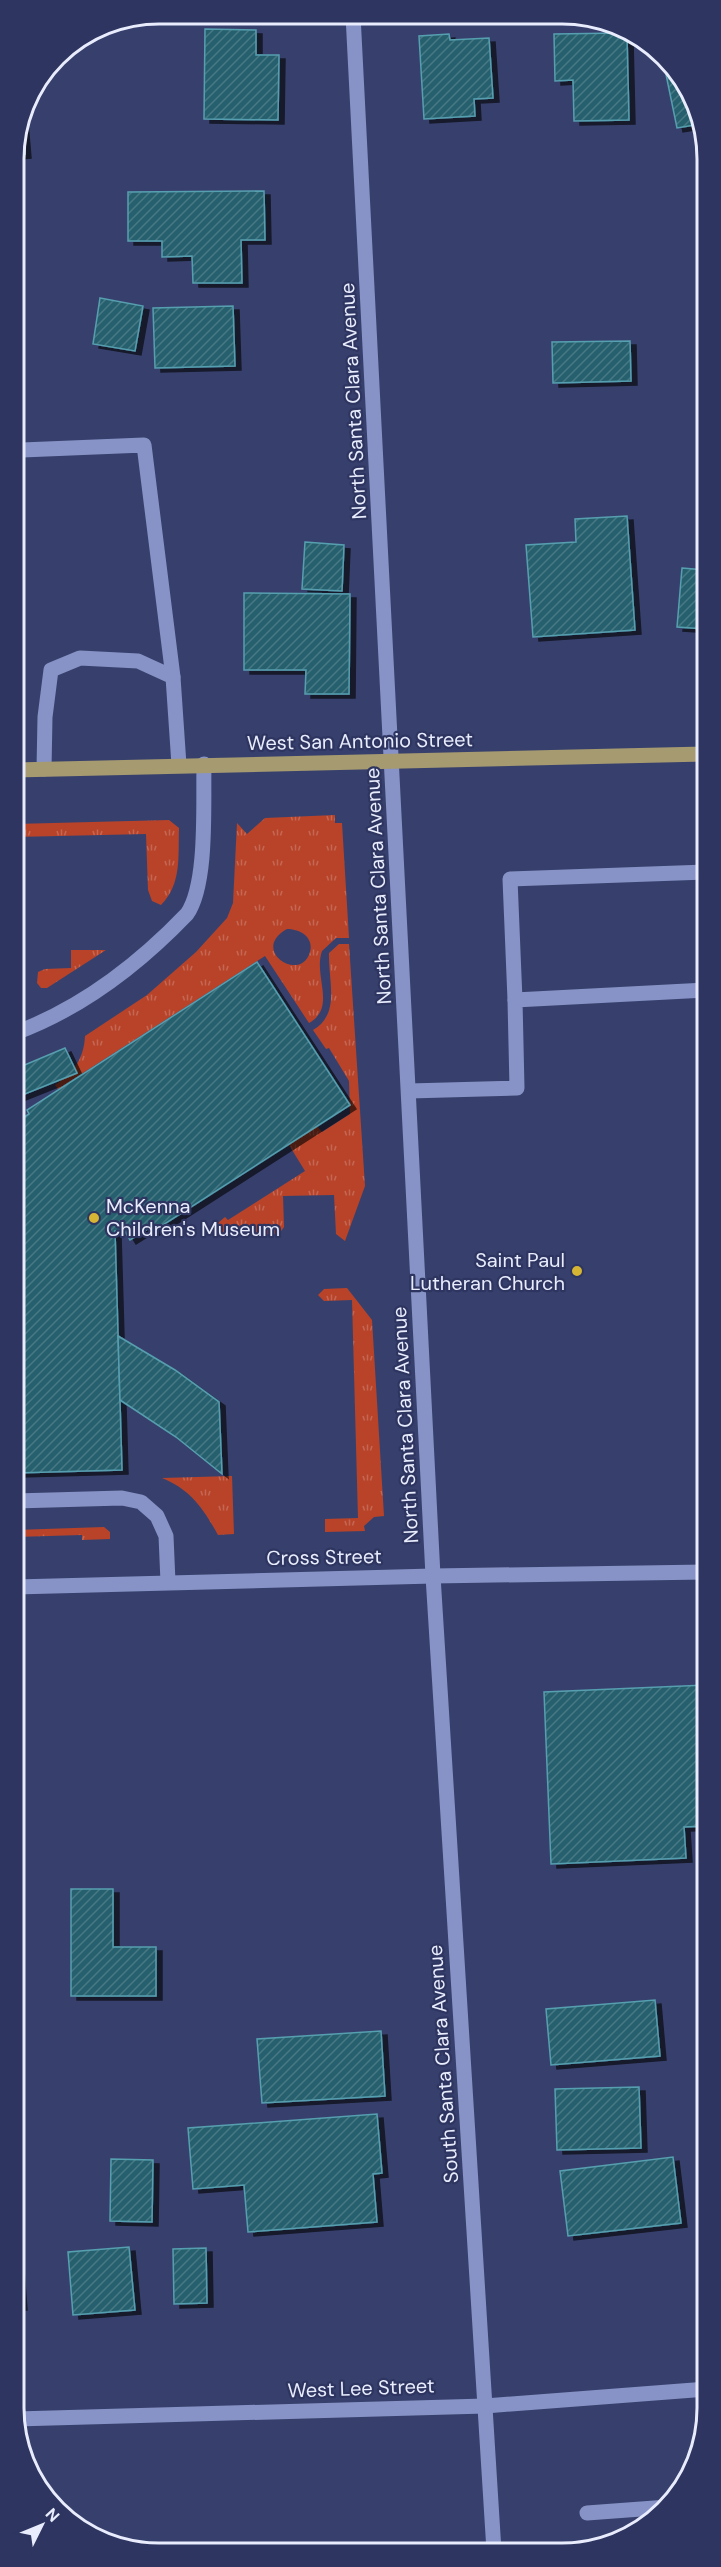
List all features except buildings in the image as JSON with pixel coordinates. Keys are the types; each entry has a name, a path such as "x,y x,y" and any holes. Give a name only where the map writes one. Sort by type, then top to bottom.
{"main road":[{"name":"West San Antonio Street","path":"24,770 697,754"}],"street":[{"name":"North Santa Clara Avenue","path":"353,24 433,1576"},
{"path":"24,450 144,445 173,677 179,765"},
{"path":"44,769 45,717 51,670 80,658 138,661 173,677"},
{"path":"24,1029 51,1018 127,969 193,906 199,885 204,764"},
{"path":"409,1091 517,1088 510,879 697,872"},
{"path":"515,1000 697,990"},
{"path":"24,1501 122,1498 141,1502 157,1516 166,1536 168,1582"},
{"name":"Cross Street","path":"24,1587 433,1576 697,1572"},
{"name":"South Santa Clara Avenue","path":"433,1576 494,2543"},
{"name":"West Lee Street","path":"24,2419 485,2406 697,2390"},
{"path":"587,2513 653,2508"}],"green space":[{"path":"335,815 335,823 342,823 349,938 336,938 322,951 320,971 323,1000 322,1009 317,1016 309,1023 265,956 58,1089 55,1085 77,1064 83,1051 85,1036 147,995 196,952 227,918 233,903 237,823 247,834 265,818","holes":["287,929 305,935 311,947 305,961 297,965 281,960 275,954 273,946 277,937"]},
{"path":"169,820 179,828 178,869 173,888 161,905 152,901 148,890 146,834 24,837 24,824"},
{"path":"339,944 349,944 365,1186 345,1241 336,1234 334,1195 283,1196 284,1227 279,1234 217,1236 218,1223 225,1217 228,1220 305,1171 289,1145 317,1126 322,1132 350,1114 349,1081 329,1048 326,1049 313,1030 322,1023 330,1006 329,953"},
{"path":"71,950 106,950 47,988 41,988 37,983 38,972 45,969 71,968"},
{"path":"347,1288 372,1320 384,1516 374,1517 364,1526 365,1531 325,1532 325,1519 358,1518 352,1300 324,1301 318,1295 324,1289"},
{"path":"232,1476 234,1534 218,1535 207,1516 189,1494 162,1478"},
{"path":"104,1527 110,1532 110,1539 82,1540 82,1535 24,1537 24,1530"}],"place":[{"name":"McKenna Children's Museum","path":"94,1218"},
{"name":"Saint Paul Lutheran Church","path":"577,1271"}]}
